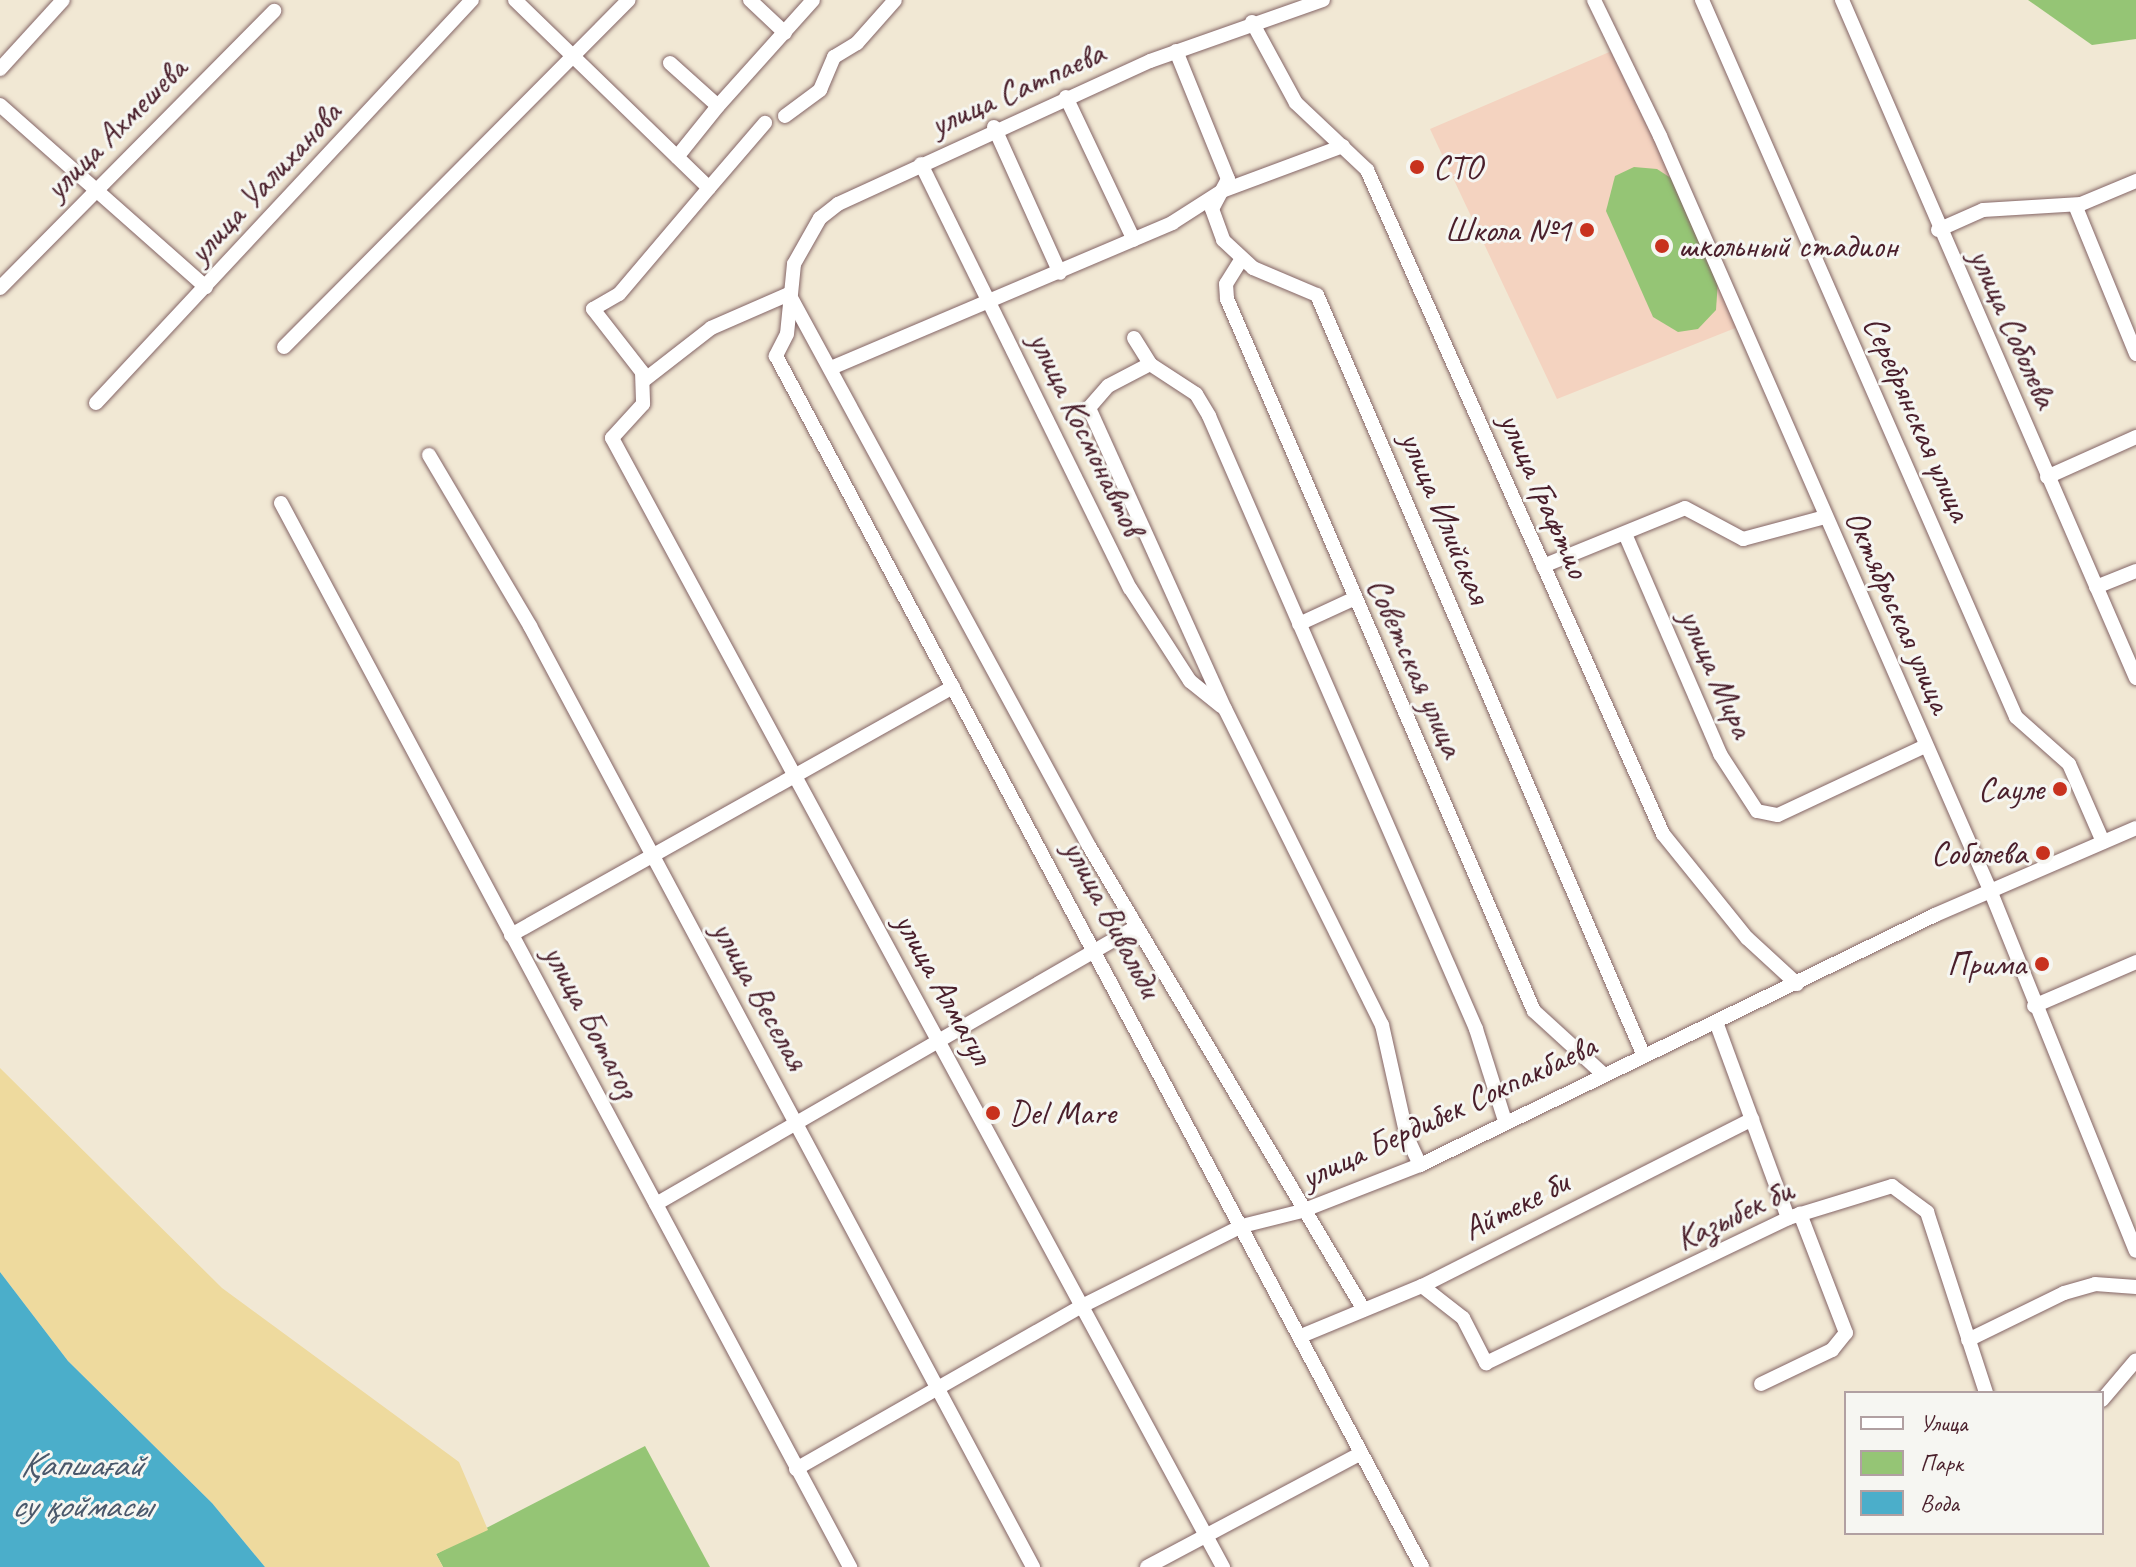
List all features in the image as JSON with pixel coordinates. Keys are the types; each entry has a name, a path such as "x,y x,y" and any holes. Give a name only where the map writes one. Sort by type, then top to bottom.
{"street":[{"path":"0,69 63,0"},
{"name":"улица Уалиханова","path":"96,403 472,0"},
{"path":"515,0 709,188"},
{"path":"284,347 455,181 629,0"},
{"path":"750,0 785,33"},
{"path":"677,157 718,106 813,0"},
{"name":"улица Сатпаева","path":"789,294 794,264 820,218 994,127 1176,51 1252,22 1323,0"},
{"name":"Октябрьская улица","path":"1594,0 1990,890 2034,1006 2136,1251"},
{"name":"Серебрянская улица","path":"1702,0 2016,717 2069,764 2103,842"},
{"name":"улица Соболева","path":"1842,0 1938,230 2136,678"},
{"path":"785,116 820,90 834,57 857,43 893,1"},
{"name":"улица Ахмешева","path":"0,288 274,11"},
{"name":"улица Графтио","path":"1252,22 1296,103 1367,170 1409,257 1663,834 1747,938 1797,984"},
{"path":"1176,51 1228,179 1213,218 1241,260"},
{"path":"670,63 718,106"},
{"path":"1066,97 1134,240"},
{"path":"0,105 206,287"},
{"path":"765,123 619,294 593,309 622,341 643,381 711,328 789,294 1136,927 1302,1211 1364,1310"},
{"path":"994,127 1060,273"},
{"path":"831,368 1134,240 1222,191 1343,146"},
{"name":"улица Космонавтов","path":"921,164 1130,588 1190,681 1225,709"},
{"path":"1938,230 1983,210 2075,205 2136,181"},
{"path":"2075,205 2136,354"},
{"name":"Советская улица","path":"1241,260 1226,284 1227,299 1353,599 1534,1011 1602,1073"},
{"name":"улица Илийская","path":"1241,260 1317,295 1644,1056"},
{"name":"улица Вивальди","path":"789,294 787,334 776,356 1096,946 1422,1567"},
{"path":"1134,338 1150,364 1196,394 1476,1029 1505,1121"},
{"name":"улица Космонавтов","path":"1150,364 1108,386 1089,408 1225,709 1382,1025 1407,1137 1420,1165"},
{"name":"улица Алмагул","path":"643,381 643,404 612,438 1223,1567"},
{"path":"2047,477 2136,437"},
{"name":"улица Веселая","path":"429,455 796,1121 1033,1567"},
{"name":"улица Ботагоз","path":"281,503 850,1567"},
{"path":"1543,566 1685,508 1743,539 1825,517"},
{"name":"улица Мира","path":"1625,534 1720,754 1757,811 1778,815 1925,746"},
{"path":"2096,587 2136,571"},
{"path":"1299,624 1353,599"},
{"path":"511,935 791,772 953,687"},
{"name":"улица Бердибек Сокпакбаева","path":"796,1469 1080,1307 1242,1226 1302,1211 1420,1165 1602,1073 1797,984 1990,890 2136,828"},
{"path":"656,1204 1096,946 1136,927"},
{"path":"2034,1006 2136,962"},
{"path":"1716,1022 1752,1119 1846,1333 1832,1350 1761,1384"},
{"name":"Айтеке би","path":"1301,1336 1422,1286 1752,1119"},
{"name":"Казыбек би","path":"1422,1286 1463,1318 1486,1363 1794,1216 1870,1189 1892,1186 1917,1198 1985,1391"},
{"path":"1968,1340 2064,1293 2095,1284 2136,1287"},
{"path":"2104,1398 2136,1360"},
{"path":"1147,1567 1361,1453"}],"shaded area":[{"name":"Школа №1","path":"1614,50 1738,327 1557,399 1430,129"}],"green space":[{"path":"2028,0 2136,0 2136,39 2092,45"},
{"name":"школьный стадион","path":"1634,167 1657,169 1674,180 1718,280 1716,310 1698,329 1678,332 1653,317 1606,211 1615,176"},
{"path":"645,1446 710,1567 443,1567 436,1554"}],"sand":[{"path":"0,1068 222,1288 459,1462 488,1530 436,1554 443,1567 265,1567 212,1503 68,1361 0,1272"}],"water":[{"name":"Қапшағай су қоймасы","path":"0,1272 68,1361 212,1503 265,1567 0,1567"}],"place":[{"name":"СТО","path":"1417,167"},
{"name":"Школа №1","path":"1587,230"},
{"name":"школьный стадион","path":"1662,246"},
{"name":"Сауле","path":"2060,789"},
{"name":"Соболева","path":"2043,853"},
{"name":"Прима","path":"2042,964"},
{"name":"Del Mare","path":"993,1113"}]}
